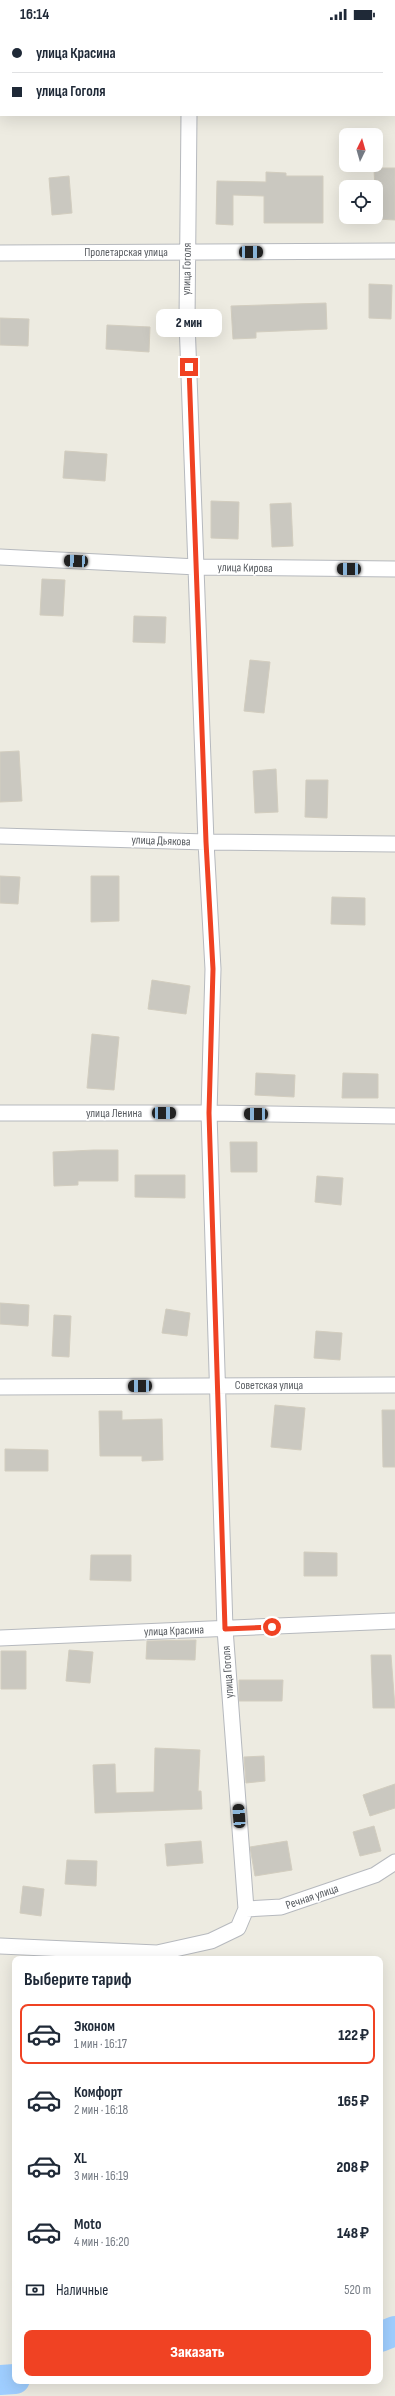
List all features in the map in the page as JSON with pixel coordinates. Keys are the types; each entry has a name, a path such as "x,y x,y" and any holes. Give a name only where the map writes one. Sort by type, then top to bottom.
{"street":[{"name":"улица Гоголя","path":"189,116 187,320 206,842 213,969 209,1113 225,1629 246,1909"},
{"name":"Пролетарская улица","path":"0,253 395,251"},
{"name":"улица Кирова","path":"0,557 197,567 395,569"},
{"name":"улица Дьякова","path":"0,836 206,842 395,844"},
{"name":"улица Ленина","path":"0,1113 209,1113 395,1116"},
{"name":"Советская улица","path":"0,1387 218,1385 395,1386"},
{"name":"улица Красина","path":"0,1638 395,1621"},
{"name":"Речная улица","path":"246,1909 281,1907 375,1875 395,1862"},
{"path":"0,1946 157,1953 211,1941 238,1928 246,1909"}],"building":[{"path":"383,168 395,168 395,220 383,219 383,180 374,180 374,172 383,172"},
{"path":"266,172 286,173 286,176 323,176 323,223 264,223 264,196 233,195 233,225 216,224 217,181 266,182"},
{"path":"69,176 72,213 52,215 49,178"},
{"path":"369,284 392,285 391,319 369,318"},
{"path":"326,303 327,329 256,332 256,338 233,339 231,306"},
{"path":"0,318 29,319 28,346 0,345"},
{"path":"107,325 150,327 149,352 106,349"},
{"path":"65,451 107,454 105,481 63,478"},
{"path":"211,501 239,502 238,539 211,538"},
{"path":"291,503 293,546 272,547 270,504"},
{"path":"42,579 65,580 63,616 40,615"},
{"path":"134,616 166,617 165,643 133,642"},
{"path":"250,660 270,662 264,713 244,711"},
{"path":"19,751 22,801 0,802 0,752"},
{"path":"276,769 278,812 255,813 253,771"},
{"path":"306,780 328,780 327,818 305,817"},
{"path":"0,876 20,877 18,904 0,903"},
{"path":"91,876 119,876 119,921 91,922"},
{"path":"332,897 365,898 365,925 331,924"},
{"path":"152,980 190,986 186,1014 148,1009"},
{"path":"92,1034 119,1037 114,1090 87,1088"},
{"path":"256,1073 295,1075 294,1097 255,1095"},
{"path":"343,1073 378,1074 378,1098 342,1098"},
{"path":"230,1142 257,1142 257,1172 231,1172"},
{"path":"118,1150 118,1181 78,1181 78,1185 54,1186 53,1152"},
{"path":"135,1175 185,1175 185,1198 135,1197"},
{"path":"317,1176 343,1178 341,1205 315,1202"},
{"path":"0,1303 29,1305 28,1326 0,1324"},
{"path":"166,1309 190,1313 187,1336 162,1333"},
{"path":"54,1315 71,1316 69,1357 52,1356"},
{"path":"316,1331 342,1333 340,1360 314,1358"},
{"path":"275,1405 305,1408 301,1450 271,1447"},
{"path":"382,1410 395,1410 395,1467 383,1467"},
{"path":"99,1411 122,1411 122,1420 162,1419 163,1460 142,1461 142,1456 100,1456"},
{"path":"5,1449 48,1450 48,1471 5,1471"},
{"path":"304,1552 337,1553 337,1576 304,1576"},
{"path":"91,1555 131,1555 131,1581 90,1580"},
{"path":"196,1640 195,1660 146,1659 147,1641"},
{"path":"69,1650 93,1652 90,1683 66,1681"},
{"path":"1,1651 26,1651 26,1689 1,1689"},
{"path":"371,1655 391,1655 395,1708 373,1708"},
{"path":"239,1680 283,1680 282,1701 239,1701"},
{"path":"155,1748 200,1750 198,1791 201,1791 202,1809 95,1813 93,1765 115,1764 116,1793 154,1792"},
{"path":"264,1756 265,1781 246,1783 244,1757"},
{"path":"395,1784 395,1808 370,1816 363,1795"},
{"path":"374,1826 381,1851 360,1856 353,1832"},
{"path":"201,1841 203,1863 167,1866 165,1844"},
{"path":"287,1841 292,1870 255,1876 250,1847"},
{"path":"67,1860 97,1861 96,1886 65,1884"},
{"path":"23,1886 44,1889 41,1916 20,1913"}],"waterway":[{"path":"383,2336 395,2331"},
{"path":"0,2380 12,2379"}],"route":[{"path":"189,367 206,842 213,969 209,1113 225,1629 272,1627"}]}
